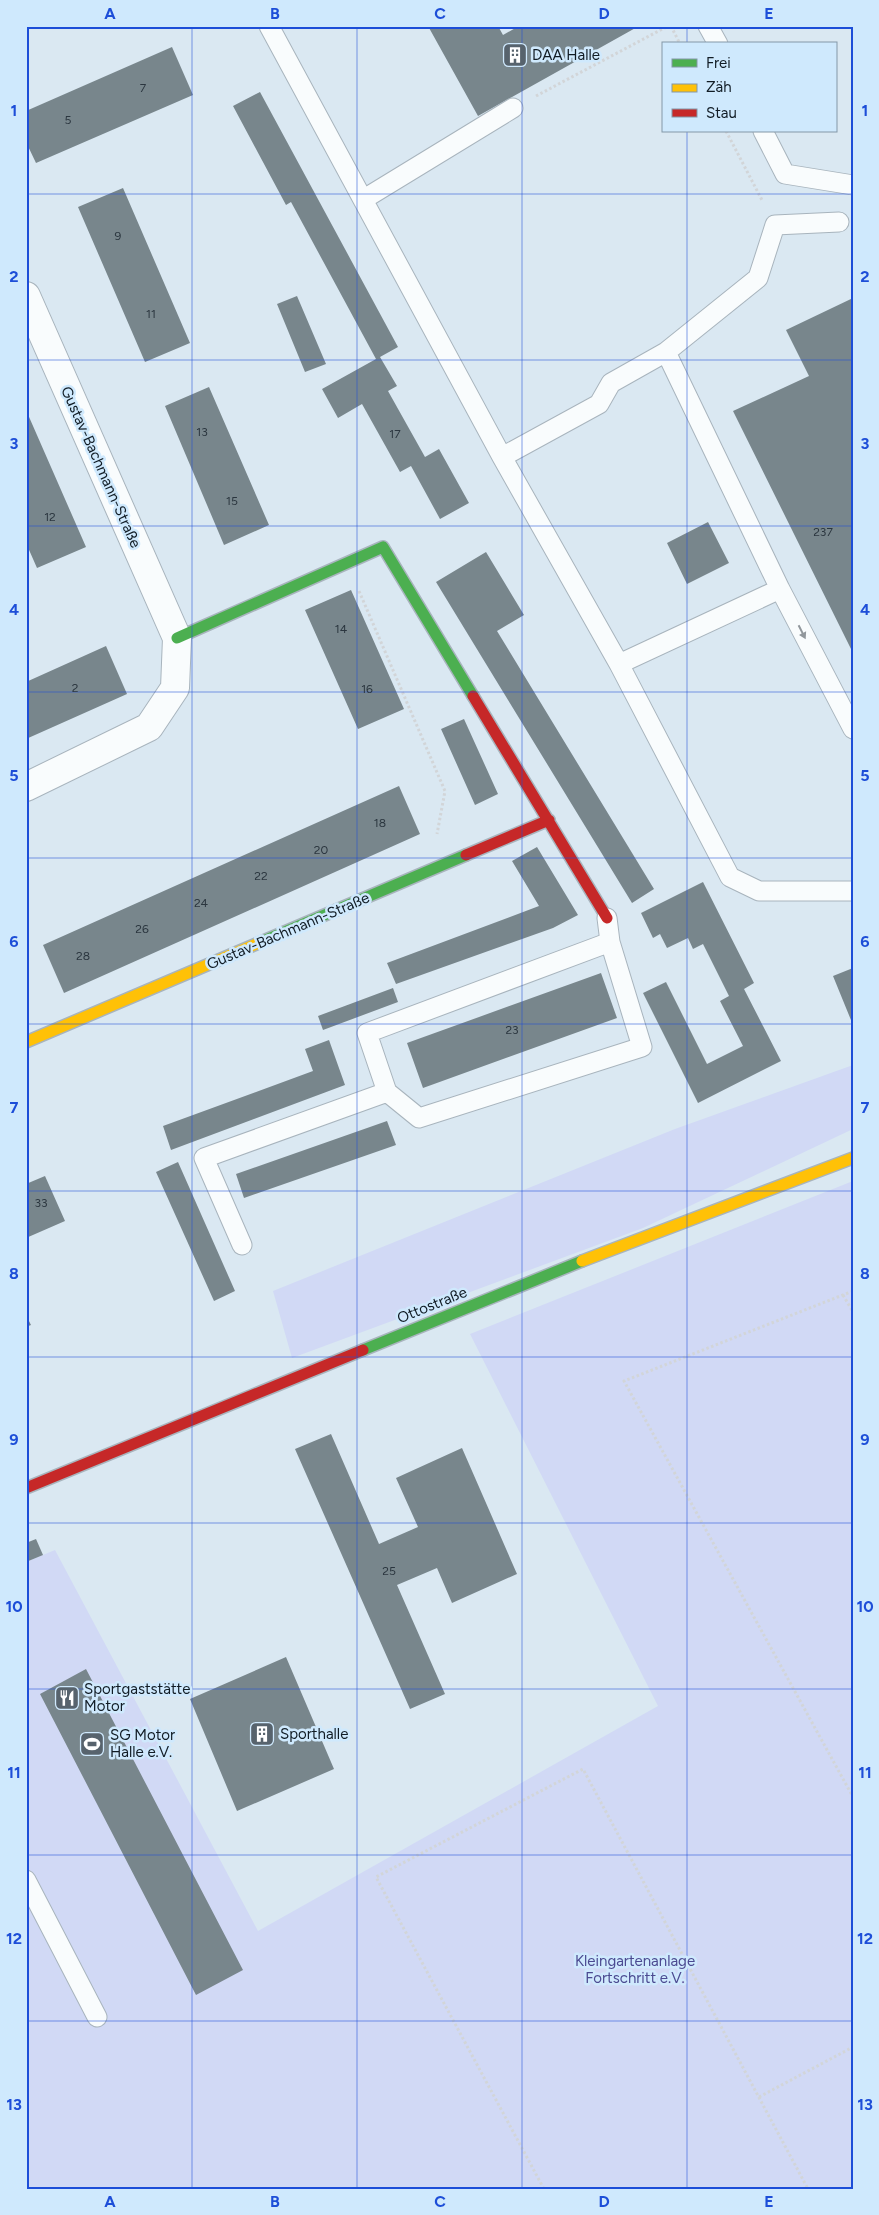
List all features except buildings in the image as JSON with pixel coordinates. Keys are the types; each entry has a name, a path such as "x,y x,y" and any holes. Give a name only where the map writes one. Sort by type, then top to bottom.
{"street":[{"name":"Gustav-Bachmann-Straße","path":"26,296 177,638 176,688 149,727 26,787"},
{"path":"177,638 383,547 607,918"},
{"name":"Gustav-Bachmann-Straße","path":"26,1042 549,820"},
{"name":"Ottostraße","path":"26,1488 535,1279 853,1158"}],"lane":[{"path":"269,26 502,457 619,664 730,877 759,891 853,891"},
{"path":"708,26 717,42"},
{"path":"364,199 513,108"},
{"path":"764,132 785,174 853,185"},
{"path":"502,457 599,404 611,383 666,352 758,278 775,224 839,222"},
{"path":"666,352 780,589 853,729"},
{"path":"619,664 780,589"},
{"path":"607,918 610,942 642,1047 418,1118 387,1092 366,1033 610,942"},
{"path":"242,1245 204,1158 387,1092"},
{"path":"26,1880 97,2017"}],"path":[{"path":"513,108 670,26 679,42"},
{"path":"727,132 775,224"},
{"path":"347,563 445,791 430,870"},
{"path":"853,1291 624,1381 853,1797"},
{"path":"843,1294 853,1312"},
{"path":"544,2189 376,1877 583,1769 808,2189"},
{"path":"759,2097 853,2046"}],"green space":[{"path":"853,1065 853,1129 643,1228 292,1358 273,1291 675,1129"},
{"name":"Kleingartenanlage Fortschritt e.V.","path":"853,1181 853,2189 26,2189 26,1562 55,1550 258,1931 658,1706 470,1334"}],"traffic: fast":[{"path":"177,638 383,547 473,696"},
{"path":"261,942 466,855"},
{"path":"363,1350 582,1261"}],"traffic: slow":[{"path":"26,1042 261,942"},
{"path":"582,1261 853,1158"}],"traffic: jam":[{"path":"473,696 607,918"},
{"path":"466,855 549,820"},
{"path":"26,1488 363,1350"}],"place":[{"name":"DAA Halle","path":"515,55"},
{"name":"Sportgaststätte Motor","path":"67,1698"},
{"name":"Sporthalle","path":"262,1734"},
{"name":"SG Motor Halle e.V.","path":"92,1744"}]}
